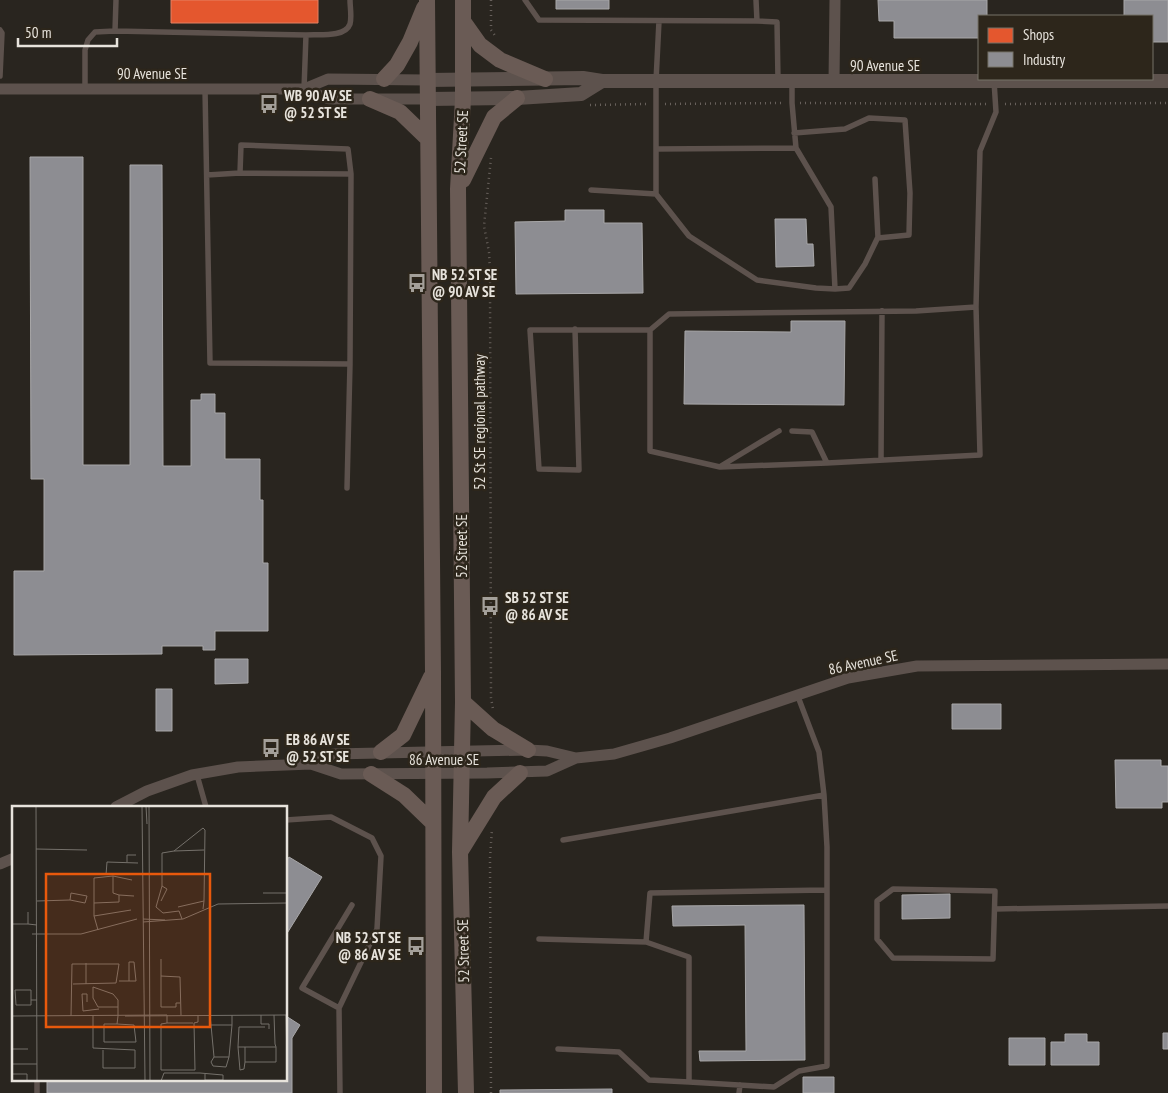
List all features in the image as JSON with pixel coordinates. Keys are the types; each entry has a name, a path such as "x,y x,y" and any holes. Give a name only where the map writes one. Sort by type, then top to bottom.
{"main road":[{"name":"52 Street SE","path":"463,0 463,98 458,188 463,702 460,852 466,1093"},
{"name":"52 Street SE","path":"427,1 433,672 434,1093"},
{"path":"384,79 397,65 410,42 427,1"},
{"path":"463,21 480,45 500,60 545,79"},
{"path":"458,188 494,117 518,98"},
{"path":"370,99 400,112 428,139"},
{"path":"381,752 403,735 433,672"},
{"path":"463,702 493,729 528,750"},
{"path":"460,852 494,797 520,773"},
{"path":"371,774 404,795 432,822"}],"street":[{"path":"834,81 835,0"},
{"name":"90 Avenue SE","path":"304,89 328,79 463,80 583,78 602,81 1168,81"},
{"name":"90 Avenue SE","path":"0,89 304,89 329,99 518,98 581,94 602,81"},
{"name":"86 Avenue SE","path":"118,806 147,791 197,775 238,767 311,764 341,774 461,774 547,771 576,758 614,754 670,738 848,678 917,666 1168,664"},
{"name":"86 Avenue SE","path":"311,764 333,754 381,752 528,750 547,751 576,758"},
{"path":"0,864 12,859"}],"lane":[{"path":"115,31 116,0"},
{"path":"85,90 85,50 88,40 96,32 306,35 339,33 346,30 350,23 350,0"},
{"path":"525,0 539,20 777,22 785,81 792,103 796,148 831,207 834,289"},
{"path":"756,0 757,22"},
{"path":"659,22 656,81 656,194 689,236 757,280 816,288 848,288 865,264 878,237 875,179"},
{"path":"0,30 2,33 0,76"},
{"path":"304,89 306,35"},
{"path":"650,330 650,451 720,467 980,455 976,307 980,151 996,112 994,81"},
{"path":"205,89 210,362 350,364"},
{"path":"794,133 845,129 868,118 905,120 910,193 909,235 878,237"},
{"path":"240,174 242,145 348,149 351,174 347,488"},
{"path":"656,149 796,148"},
{"path":"207,175 351,174"},
{"path":"591,190 656,194"},
{"path":"575,329 579,470 539,469 530,330 575,329 650,330 669,314 882,311 976,307"},
{"path":"881,460 882,311"},
{"path":"720,467 778,431"},
{"path":"792,431 812,432 827,463"},
{"path":"558,1049 620,1052 649,1080 774,1087 799,1071 826,1066 824,795 819,752 797,694"},
{"path":"197,775 206,806"},
{"path":"563,840 824,795"},
{"path":"288,820 331,817 372,838 381,856 377,929 339,1008 340,1093"},
{"path":"893,889 995,891 995,909 993,959 893,958 877,939 877,901 893,889"},
{"path":"646,942 650,893 826,890"},
{"path":"339,1008 302,988 352,905"},
{"path":"995,909 1168,906"},
{"path":"539,939 646,942 689,957 689,1082"},
{"path":"37,1080 37,1093"},
{"path":"739,1093 740,1085"}],"path":[{"path":"491,0 491,30 498,40"},
{"path":"582,105 1168,103"},
{"name":"52 St SE regional pathway","path":"492,152 484,226 490,252 490,698 496,715"},
{"path":"491,1093 490,858 493,821"}],"building: Shops":[{"path":"171,0 318,0 318,23 171,23"}],"building: Industry":[{"path":"556,0 609,0 609,9 556,9"},
{"path":"878,0 987,0 987,15 978,15 978,38 894,38 894,21 879,21"},
{"path":"1124,0 1168,0 1168,42 1153,42 1153,15 1124,15"},
{"path":"30,157 83,157 83,465 130,465 130,165 162,165 163,466 191,466 191,400 201,400 201,394 215,394 215,413 225,413 225,459 260,459 260,500 263,500 263,563 268,563 268,631 215,631 215,650 203,650 203,646 162,646 162,654 14,655 14,571 44,571 44,479 31,479"},
{"path":"565,210 604,210 604,223 642,223 643,293 516,294 515,222 565,221"},
{"path":"775,219 806,219 807,244 813,244 814,266 776,267"},
{"path":"791,321 845,321 844,405 684,404 685,331 791,332"},
{"path":"215,659 248,659 248,683 215,684"},
{"path":"156,689 172,689 172,731 156,731"},
{"path":"952,704 1001,704 1001,729 952,729"},
{"path":"1115,760 1161,760 1161,766 1168,766 1168,802 1162,802 1162,808 1116,808"},
{"path":"289,857 322,877 288,932"},
{"path":"950,894 950,918 902,919 902,895"},
{"path":"804,905 805,1060 700,1061 699,1051 746,1051 745,925 673,926 672,906"},
{"path":"288,1017 300,1025 292,1038 292,1093 47,1093 47,1080 288,1080"},
{"path":"1163,1033 1168,1033 1168,1049 1163,1049"},
{"path":"1065,1034 1087,1034 1087,1042 1099,1042 1099,1065 1051,1065 1051,1042 1065,1042"},
{"path":"1009,1038 1045,1038 1045,1065 1009,1065"},
{"path":"803,1077 834,1077 834,1093 803,1093"},
{"path":"612,1089 612,1093 500,1093 500,1090"}],"place":[{"name":"WB 90 AV SE @ 52 ST SE","path":"269,104"},
{"name":"NB 52 ST SE @ 90 AV SE","path":"417,283"},
{"name":"SB 52 ST SE @ 86 AV SE","path":"490,606"},
{"name":"EB 86 AV SE @ 52 ST SE","path":"271,748"},
{"name":"NB 52 ST SE @ 86 AV SE","path":"416,946"}]}
